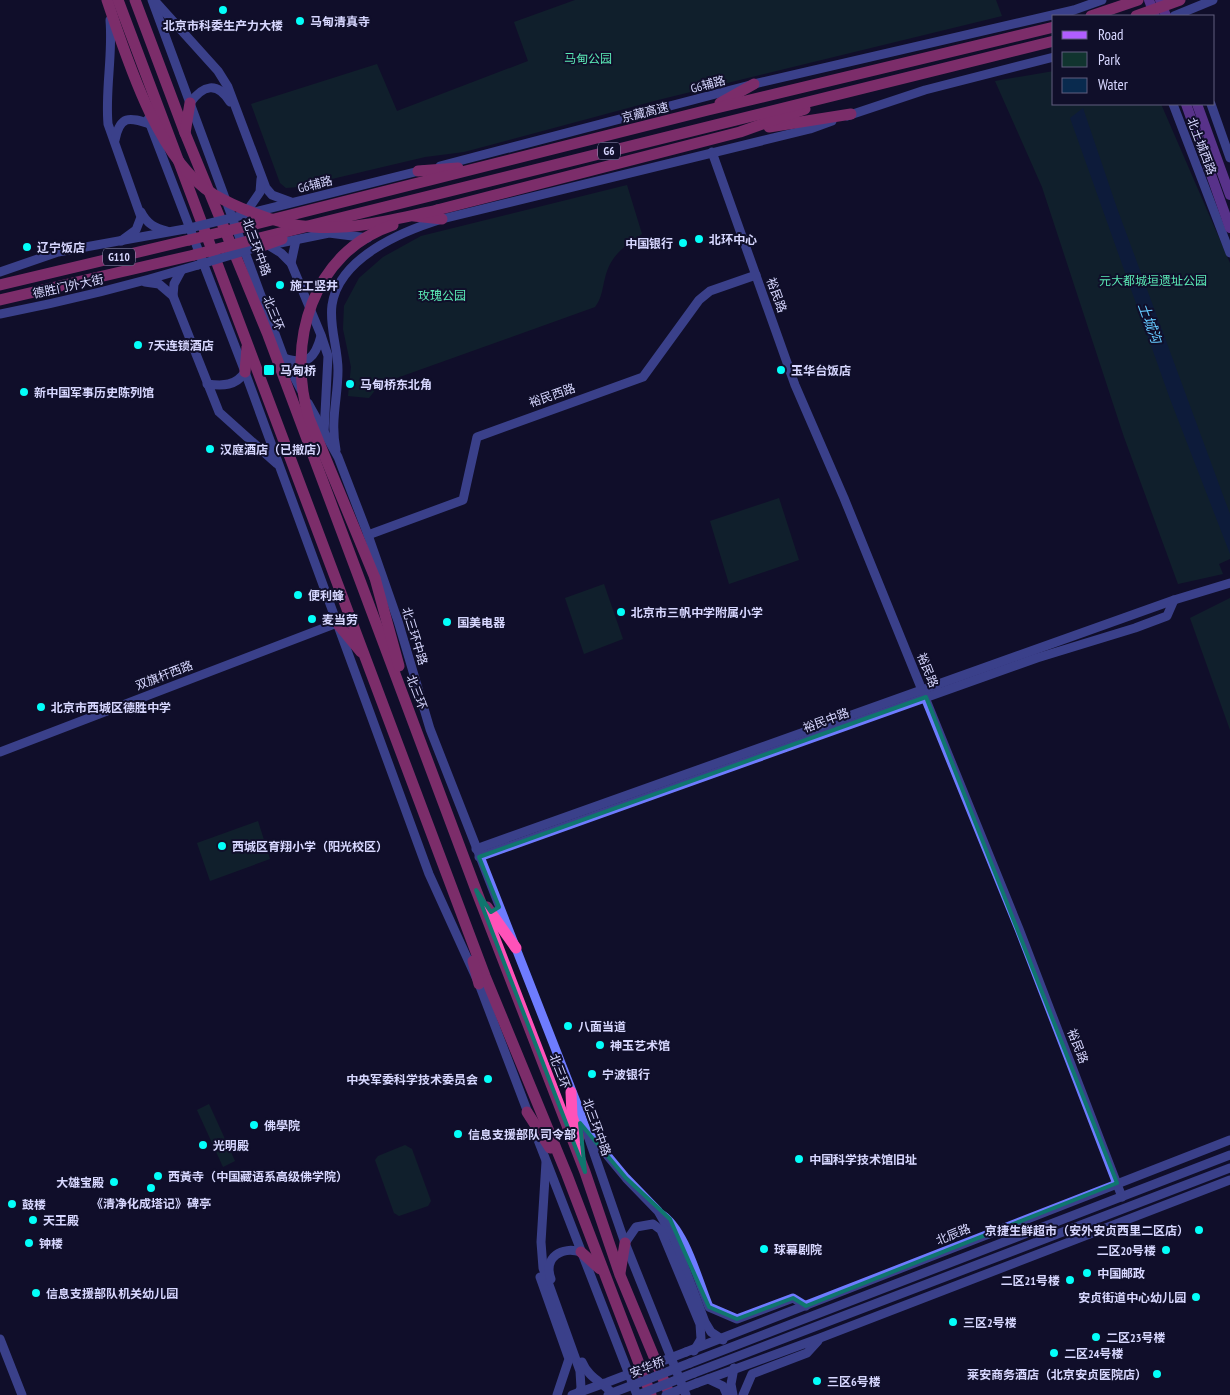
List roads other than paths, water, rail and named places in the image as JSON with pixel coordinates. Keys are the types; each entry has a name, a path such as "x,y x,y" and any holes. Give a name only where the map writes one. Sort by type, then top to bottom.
{"highway":[{"path":"107,0 139,88 165,140 189,173 212,194 262,217 287,224 313,228 379,223 439,215"},
{"path":"118,0 460,903 485,976 567,1175 602,1271 651,1395"},
{"name":"北三环","path":"135,0 184,133 268,335 476,890 585,1172 620,1275 668,1395"},
{"path":"1094,15 1137,0"},
{"path":"1139,15 1180,0"},
{"name":"京藏高速","path":"242,219 495,165 708,110 1052,27"},
{"name":"G6","path":"196,260 257,246 348,217 1052,41"},
{"path":"708,110 754,84"},
{"path":"417,730 374,578 304,401 300,374 303,327 315,291 327,274 360,241 385,228 439,215 535,186 740,132 870,86"},
{"path":"184,133 190,103"},
{"path":"740,132 851,114"},
{"path":"150,124 172,142"},
{"path":"418,171 495,165"},
{"path":"368,212 439,215"},
{"name":"G6","path":"187,235 242,219"},
{"name":"德胜门外大街","path":"0,285 187,235"},
{"name":"德胜门外大街","path":"0,300 196,260"},
{"path":"268,335 284,358"},
{"path":"244,372 248,343"},
{"path":"337,623 368,661"},
{"path":"476,890 516,948"},
{"path":"460,903 479,984"},
{"path":"571,1092 572,1116 583,1149 585,1172"},
{"path":"527,1112 567,1175"},
{"path":"620,1275 625,1243"},
{"path":"581,1252 602,1271"}],"main road":[{"path":"1149,0 1155,15"},
{"path":"1160,0 1166,15"},
{"name":"北土城西路","path":"1186,105 1230,228"},
{"name":"北土城西路","path":"1197,105 1230,195"}],"street":[{"path":"102,0 279,465 429,874 479,984 581,1252 638,1395"},
{"path":"153,0 218,71 228,87 261,178 272,195 291,202"},
{"name":"北三环中路","path":"153,0 284,358 338,457 368,535 398,621 428,722 477,853 587,1131 625,1243 686,1395"},
{"path":"1104,0 1111,15"},
{"name":"G6辅路","path":"1052,15 1104,0"},
{"path":"1137,0 1141,15"},
{"path":"1174,0 1178,15"},
{"path":"1180,15 1212,0"},
{"name":"G6辅路","path":"242,219 291,202 754,84 1052,15"},
{"path":"110,20 112,45 107,108 108,124 145,221 158,229 187,235"},
{"path":"338,457 332,430 338,376 331,318 332,303 338,288 348,274 372,250 386,240 439,215 810,129 925,90 1052,58"},
{"path":"190,103 202,90 217,88 225,94 238,115"},
{"name":"北土城西路","path":"1173,105 1230,253"},
{"name":"北土城西路","path":"1211,105 1230,158"},
{"path":"115,140 117,129 122,121 129,119 150,124"},
{"name":"裕民路","path":"712,152 795,385 1016,920 1122,1197"},
{"path":"242,219 260,192 261,178"},
{"path":"121,241 136,230 140,223 139,209"},
{"path":"0,272 58,252 170,232"},
{"path":"257,246 329,233 386,240"},
{"path":"291,262 296,240"},
{"path":"257,246 281,253 291,262 321,335 328,356 324,433"},
{"name":"德胜门外大街","path":"0,314 75,299 145,282 181,271 196,260"},
{"path":"181,271 174,284 173,296 219,412 279,465"},
{"name":"裕民西路","path":"368,535 463,500 477,437 643,377 699,300 710,291 756,275"},
{"path":"145,282 159,284 173,296"},
{"path":"284,358 295,361 310,358 316,351 321,335"},
{"path":"207,384 226,385 240,378 244,372"},
{"name":"裕民中路","path":"477,853 924,694 1174,600 1230,583"},
{"name":"裕民中路","path":"924,694 1135,628 1167,616 1174,600"},
{"name":"双旗杆西路","path":"0,752 337,623"},
{"path":"587,1131 626,1178 658,1211 670,1219 680,1235 709,1307 737,1319 793,1298 806,1306"},
{"name":"北辰路","path":"686,1352 1230,1140"},
{"path":"694,1373 740,1350 1230,1155"},
{"path":"546,1157 541,1242 538,1258 540,1276 569,1359 557,1395"},
{"path":"690,1363 740,1350 1230,1168"},
{"path":"668,1395 1230,1180"},
{"path":"658,1211 674,1239 705,1322 711,1332 740,1350"},
{"path":"625,1243 636,1227 653,1224 661,1230 700,1324 701,1339 695,1348 690,1363"},
{"path":"541,1242 544,1274 582,1379 576,1394"},
{"path":"581,1252 568,1250 558,1253 549,1264 550,1275 584,1368 593,1378 606,1382 610,1394"},
{"path":"742,1395 752,1374 807,1352 820,1338"},
{"path":"0,1339 22,1395"},
{"path":"732,1395 733,1371 740,1350"},
{"name":"安华桥","path":"576,1394 686,1352"},
{"name":"安华桥","path":"610,1394 690,1363"},
{"path":"694,1373 723,1386 727,1395"},
{"name":"安华桥","path":"638,1395 694,1373"}],"water":[{"name":"土城沟","path":"1083,108 1117,208 1230,514 1230,554 1170,399 1070,118"}],"place":[{"name":"北京市科委生产力大楼","path":"223,10"},
{"name":"马甸清真寺","path":"300,21"},
{"name":"北环中心","path":"699,239"},
{"name":"中国银行","path":"683,243"},
{"name":"辽宁饭店","path":"27,247"},
{"name":"施工竖井","path":"280,285"},
{"name":"7天连锁酒店","path":"138,345"},
{"name":"马甸桥","path":"269,370"},
{"name":"玉华台饭店","path":"781,370"},
{"name":"马甸桥东北角","path":"350,384"},
{"name":"新中国军事历史陈列馆","path":"24,392"},
{"name":"汉庭酒店（已撤店）","path":"210,449"},
{"name":"便利蜂","path":"298,595"},
{"name":"北京市三帆中学附属小学","path":"621,612"},
{"name":"麦当劳","path":"312,619"},
{"name":"国美电器","path":"447,622"},
{"name":"北京市西城区德胜中学","path":"41,707"},
{"name":"西城区育翔小学（阳光校区）","path":"222,846"},
{"name":"八面当道","path":"568,1026"},
{"name":"神玉艺术馆","path":"600,1045"},
{"name":"宁波银行","path":"592,1074"},
{"name":"中央军委科学技术委员会","path":"488,1079"},
{"name":"佛學院","path":"254,1125"},
{"name":"信息支援部队司令部","path":"458,1134"},
{"name":"光明殿","path":"203,1145"},
{"name":"中国科学技术馆旧址","path":"799,1159"},
{"name":"西黃寺（中国藏语系高级佛学院）","path":"158,1176"},
{"name":"大雄宝殿","path":"114,1182"},
{"name":"《清净化成塔记》碑亭","path":"151,1188"},
{"name":"鼓楼","path":"12,1204"},
{"name":"天王殿","path":"33,1220"},
{"name":"京捷生鲜超市（安外安贞西里二区店）","path":"1199,1230"},
{"name":"钟楼","path":"29,1243"},
{"name":"球幕剧院","path":"764,1249"},
{"name":"二区20号楼","path":"1166,1250"},
{"name":"中国邮政","path":"1087,1273"},
{"name":"二区21号楼","path":"1070,1280"},
{"name":"信息支援部队机关幼儿园","path":"36,1293"},
{"name":"安贞街道中心幼儿园","path":"1196,1297"},
{"name":"三区2号楼","path":"953,1322"},
{"name":"二区23号楼","path":"1096,1337"},
{"name":"二区24号楼","path":"1054,1353"},
{"name":"莱安商务酒店（北京安贞医院店）","path":"1157,1374"},
{"name":"三区6号楼","path":"817,1381"}],"park label":[{"name":"马甸公园","path":"588,58"},
{"name":"元大都城垣遗址公园","path":"1153,280"},
{"name":"玫瑰公园","path":"442,295"}]}
